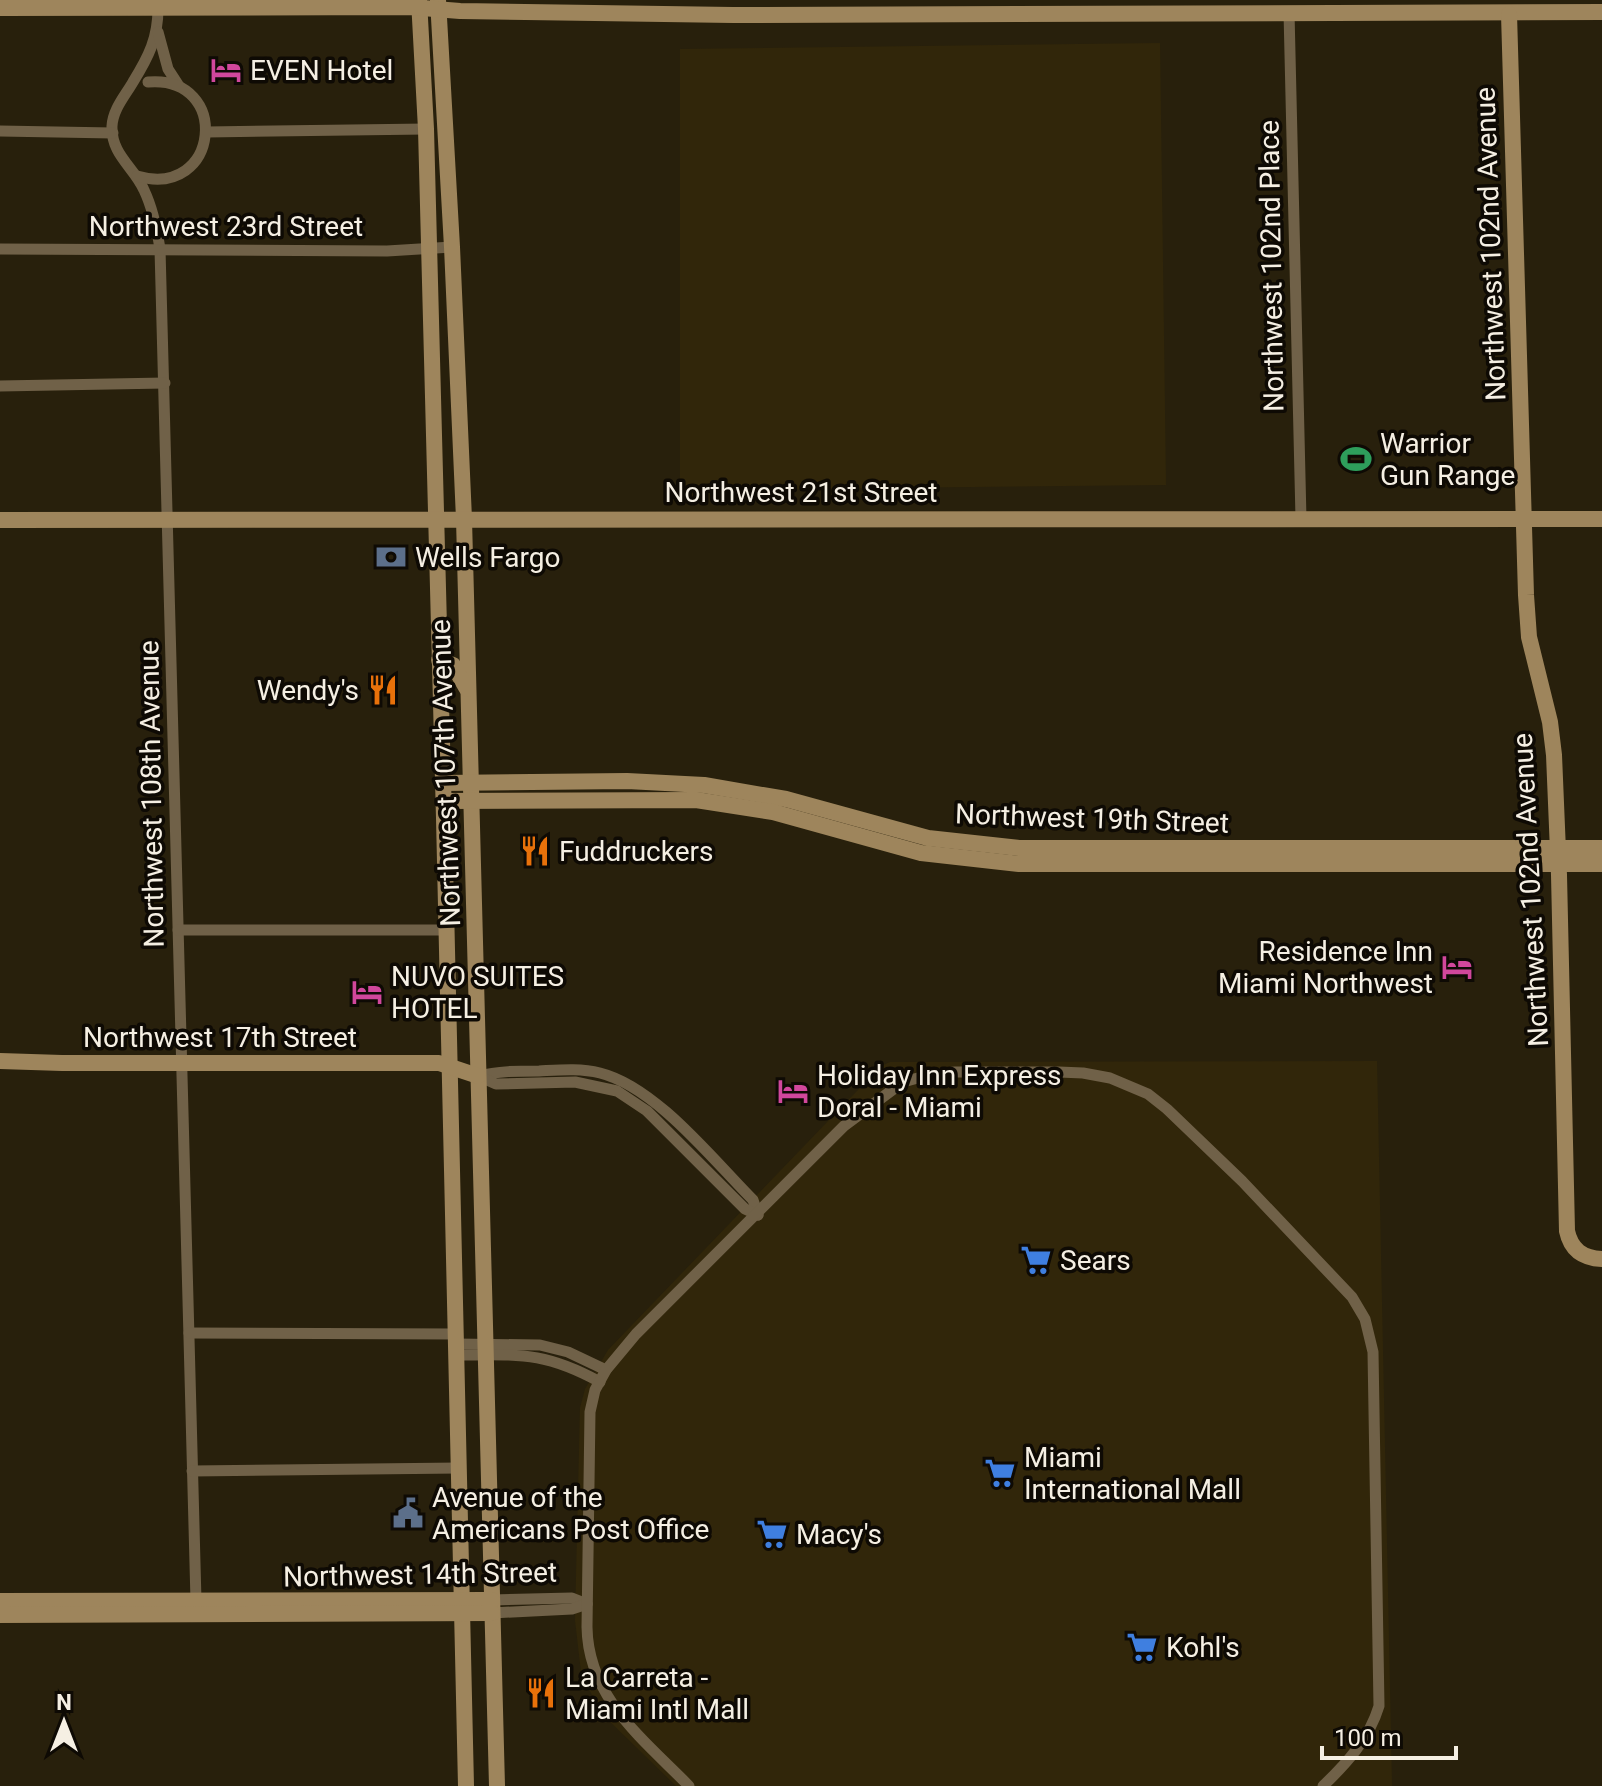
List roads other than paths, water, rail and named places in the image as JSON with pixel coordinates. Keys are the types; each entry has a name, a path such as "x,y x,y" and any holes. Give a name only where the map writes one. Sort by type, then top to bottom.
{"street":[{"path":"0,8 420,4 733,15 1289,12 1510,7 1602,12"},
{"name":"Northwest 107th Avenue","path":"420,4 443,783 466,1786"},
{"name":"Northwest 107th Avenue","path":"438,5 464,519 497,1786"},
{"name":"Northwest 102nd Avenue","path":"1510,7 1529,637 1550,722 1559,856 1567,1226 1569,1241 1575,1250 1585,1256 1602,1259"},
{"path":"137,176 158,180 179,175 196,161 207,132 206,121 197,101 180,87 168,69 158,32 158,8"},
{"name":"Northwest 102nd Place","path":"1289,12 1301,519"},
{"path":"0,131 113,133 114,114 145,62 158,32"},
{"path":"148,82 159,81 180,87"},
{"path":"207,132 426,129"},
{"name":"Northwest 108th Avenue","path":"113,133 118,153 137,176 149,202 160,249 196,1608"},
{"name":"Northwest 23rd Street","path":"0,249 452,247"},
{"path":"0,386 165,383"},
{"name":"Northwest 21st Street","path":"0,520 1602,519"},
{"path":"439,660 453,665 468,690"},
{"name":"Northwest 19th Street","path":"443,783 644,782 704,785 786,799 928,838 1019,848 1559,856 1602,864"},
{"name":"Northwest 19th Street","path":"443,801 664,799 707,802 773,812 913,851 1008,863 1559,856 1602,848"},
{"path":"178,930 446,930"},
{"name":"Northwest 17th Street","path":"3,1063 439,1063 478,1076"},
{"path":"478,1076 497,1072 579,1070 608,1075 630,1085 667,1113 753,1200 758,1215"},
{"path":"689,1786 628,1726 608,1700 595,1672 590,1651 587,1604 588,1424 594,1395 606,1370 636,1334 844,1126 903,1082 955,1072 1083,1073 1110,1078 1148,1094 1242,1181 1352,1297 1365,1319 1373,1352 1379,1706 1376,1718 1359,1748 1323,1786"},
{"path":"189,1333 456,1345 548,1358 600,1382"},
{"path":"486,1350 529,1344 554,1348 606,1370"},
{"path":"192,1471 459,1468"},
{"name":"Northwest 14th Street","path":"0,1601 196,1608 464,1608 572,1598 587,1604"},
{"name":"Northwest 14th Street","path":"0,1615 196,1608"}],"place":[{"name":"EVEN Hotel","path":"226,70"},
{"name":"Warrior Gun Range","path":"1356,459"},
{"name":"Wells Fargo","path":"391,557"},
{"name":"Wendy's","path":"383,690"},
{"name":"Fuddruckers","path":"535,851"},
{"name":"Residence Inn Miami Northwest","path":"1457,967"},
{"name":"NUVO SUITES HOTEL","path":"367,992"},
{"name":"Holiday Inn Express Doral - Miami","path":"793,1091"},
{"name":"Sears","path":"1036,1260"},
{"name":"Miami International Mall","path":"1000,1473"},
{"name":"Avenue of the Americans Post Office","path":"408,1513"},
{"name":"Macy's","path":"772,1534"},
{"name":"Kohl's","path":"1142,1647"},
{"name":"La Carreta - Miami Intl Mall","path":"541,1693"}]}
